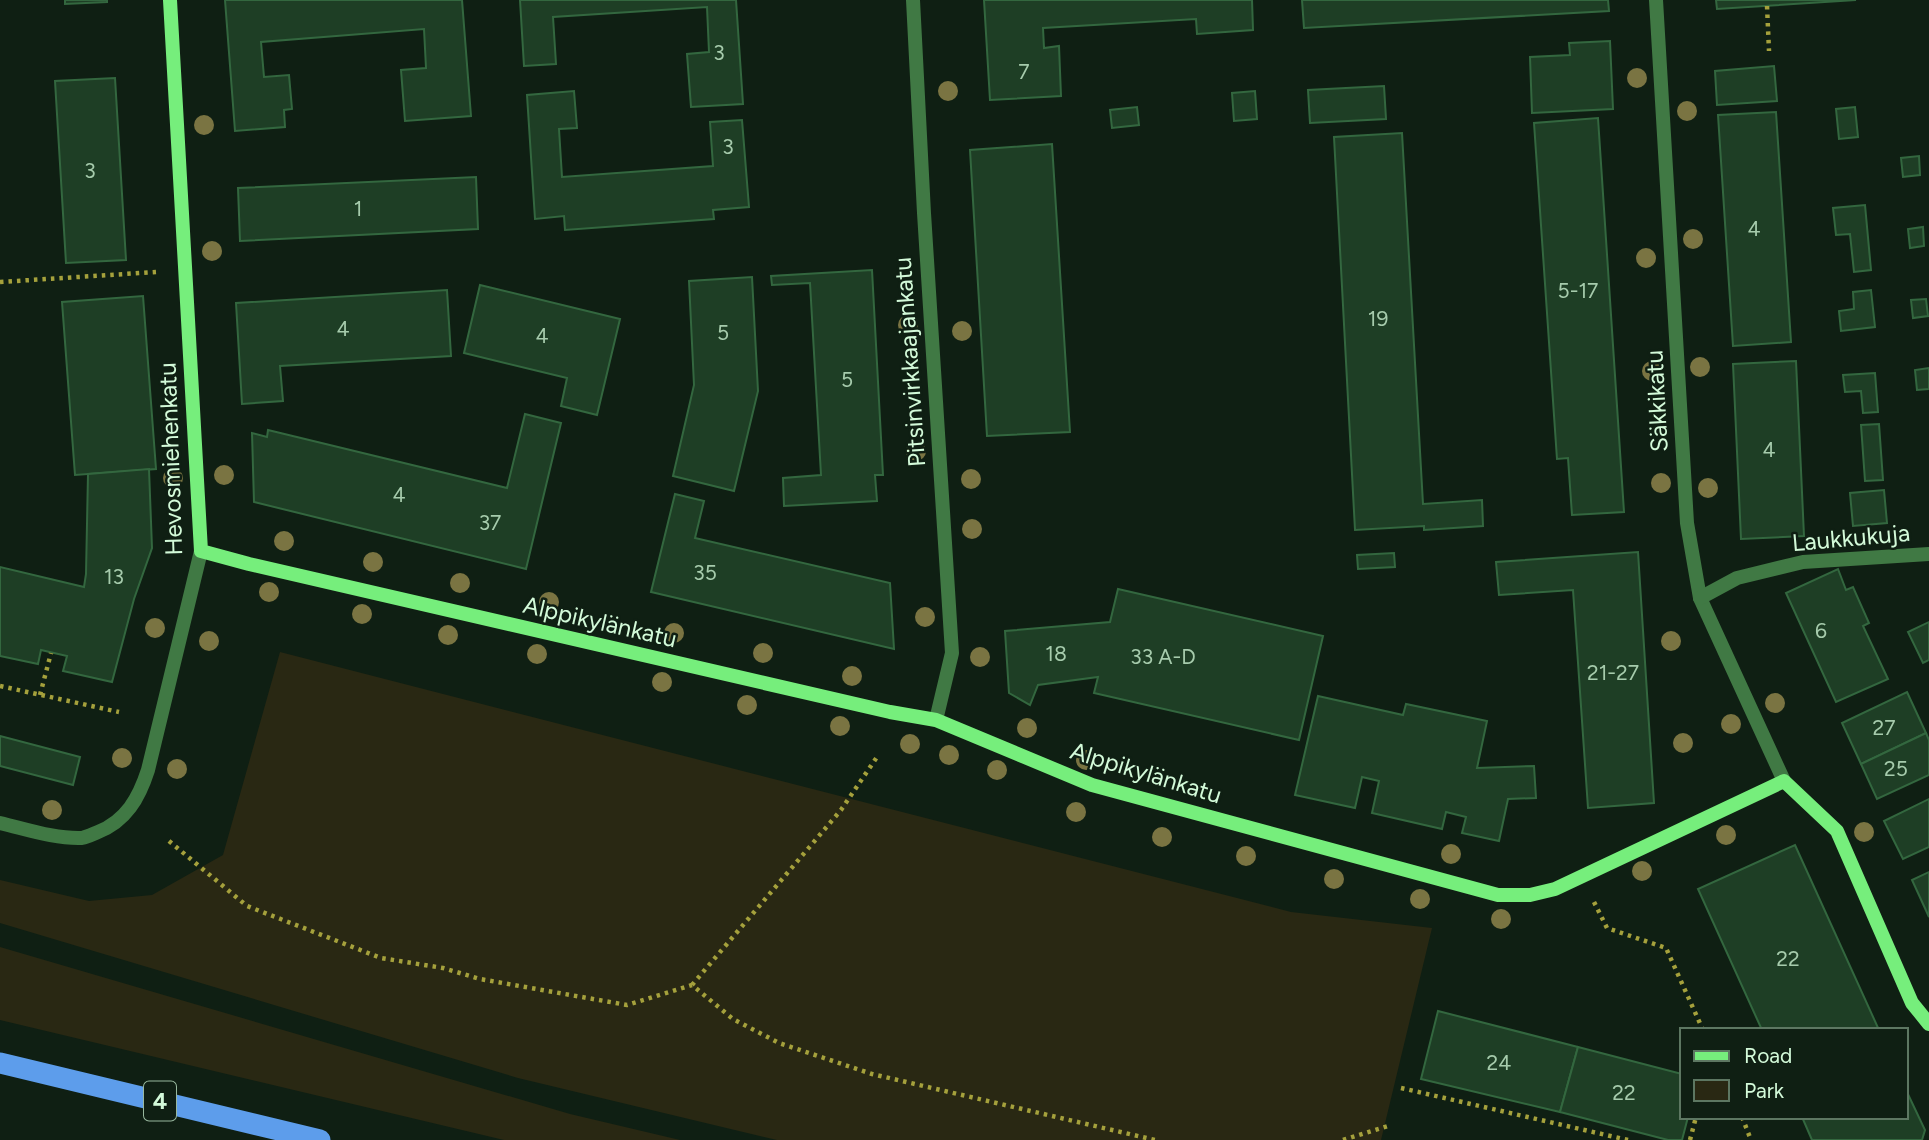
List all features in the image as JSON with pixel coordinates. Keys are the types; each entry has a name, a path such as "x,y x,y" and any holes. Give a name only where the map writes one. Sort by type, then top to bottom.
{"highway":[{"name":"4","path":"0,1062 320,1140"}],"street":[{"name":"Hevosmiehenkatu","path":"0,823 84,838 106,829 129,811 141,791 148,770 201,551 170,0"},
{"name":"Pitsinvirkkaajankatu","path":"913,0 923,213 952,653 936,720"},
{"name":"Säkkikatu","path":"1656,0 1687,523 1700,598 1784,781"},
{"name":"Alppikylänkatu","path":"201,551 877,709 936,720 1092,785 1498,895 1530,895 1555,889 1784,781"},
{"name":"Laukkukuja","path":"1700,598 1737,578 1803,562 1929,554"},
{"path":"1784,781 1838,831 1912,1003 1929,1024"}],"path":[{"path":"1767,6 1769,51"},
{"path":"0,282 184,270"},
{"path":"40,695 51,653"},
{"path":"0,686 119,712"},
{"path":"169,841 247,906 381,958 627,1005 692,985 841,810 879,754"},
{"path":"1582,877 1607,928 1666,948 1702,1028"},
{"path":"692,985 733,1018 779,1043 860,1070 1155,1140"},
{"path":"1401,1088 1628,1140"},
{"path":"1690,1140 1695,1119"},
{"path":"1743,1119 1751,1140"},
{"path":"1343,1140 1391,1125"}],"green space":[{"path":"280,652 1291,912 1432,928 1381,1140 777,1140 518,1078 0,923 0,880 89,901 152,895 223,855"},
{"path":"0,947 570,1114 680,1140 504,1140 0,1020"}],"building":[{"path":"65,0 107,0 107,2 65,4"},
{"path":"225,0 462,0 471,116 405,121 401,70 426,68 424,29 261,42 264,77 289,75 292,109 284,110 285,127 235,131"},
{"path":"520,0 736,0 743,104 691,107 687,54 709,52 707,7 553,17 556,64 524,66"},
{"path":"984,0 1252,0 1253,30 1197,34 1196,19 1043,28 1044,48 1059,46 1061,96 990,100"},
{"path":"1302,0 1608,0 1609,11 1304,28"},
{"path":"1716,0 1856,0 1717,9"},
{"path":"1610,41 1613,109 1532,113 1530,57 1570,55 1569,43"},
{"path":"1774,66 1777,101 1717,105 1715,71"},
{"path":"115,78 126,260 66,263 55,81"},
{"path":"1384,86 1386,119 1310,123 1308,90"},
{"path":"574,91 577,128 559,129 562,177 713,166 710,122 742,120 749,207 713,210 714,219 565,230 564,216 535,219 527,95"},
{"path":"1255,91 1257,119 1234,121 1232,93"},
{"path":"1137,107 1139,125 1112,128 1110,110"},
{"path":"1855,107 1858,137 1839,139 1836,109"},
{"path":"1776,112 1791,342 1733,346 1718,115"},
{"path":"1598,118 1624,512 1572,515 1568,458 1557,459 1534,123"},
{"path":"1402,133 1423,504 1482,500 1483,526 1424,530 1424,526 1355,530 1334,137"},
{"path":"1052,144 1070,432 987,436 970,150"},
{"path":"1919,156 1920,175 1903,177 1901,158"},
{"path":"476,177 478,229 240,241 238,188"},
{"path":"1865,205 1871,270 1854,272 1850,234 1836,235 1833,208"},
{"path":"1923,227 1924,246 1910,248 1908,229"},
{"path":"872,270 883,475 875,475 877,501 784,506 783,478 821,475 810,283 772,285 771,276"},
{"path":"752,277 758,391 734,491 673,476 694,385 689,281"},
{"path":"480,285 620,319 597,415 561,406 567,378 464,353"},
{"path":"447,290 451,356 280,366 283,401 242,404 236,303"},
{"path":"1871,290 1875,327 1841,331 1839,311 1854,309 1853,292"},
{"path":"143,296 156,469 75,475 62,302"},
{"path":"1926,299 1928,316 1913,318 1911,300"},
{"path":"1796,361 1804,536 1741,539 1733,364"},
{"path":"1929,368 1929,389 1917,390 1915,370"},
{"path":"1875,373 1878,412 1863,413 1861,391 1845,392 1843,375"},
{"path":"525,414 561,423 526,569 254,502 252,433 267,437 268,430 507,488"},
{"path":"1879,424 1883,480 1865,481 1861,425"},
{"path":"149,469 152,548 134,599 112,682 63,671 67,656 41,650 38,664 0,656 0,567 84,587 88,474"},
{"path":"1884,490 1887,523 1853,526 1850,493"},
{"path":"675,494 704,501 695,538 890,583 894,649 651,592"},
{"path":"1638,552 1654,803 1588,808 1573,590 1499,595 1496,562"},
{"path":"1394,553 1395,567 1358,569 1357,555"},
{"path":"1838,569 1846,590 1853,587 1869,623 1863,626 1888,679 1836,702 1786,593"},
{"path":"1118,589 1323,636 1299,740 1094,693 1098,677 1038,685 1030,705 1009,693 1005,631 1110,622"},
{"path":"1929,622 1929,660 1923,663 1908,632"},
{"path":"1907,692 1926,733 1861,764 1842,723"},
{"path":"1318,696 1403,715 1406,704 1487,721 1477,768 1534,766 1536,798 1508,799 1499,841 1462,833 1466,817 1446,812 1442,829 1372,813 1379,781 1362,777 1355,808 1295,795"},
{"path":"1926,733 1929,740 1929,775 1877,799 1861,764"},
{"path":"0,736 80,757 73,785 0,766"},
{"path":"1929,799 1929,847 1903,859 1884,821"},
{"path":"1795,845 1878,1028 1761,1028 1698,889"},
{"path":"1929,872 1929,917 1912,880"},
{"path":"1438,1011 1578,1047 1560,1112 1421,1079"},
{"path":"1578,1047 1680,1073 1680,1119 1687,1119 1682,1140 1668,1140 1560,1112"},
{"path":"1908,1094 1925,1130 1922,1140 1812,1140 1803,1119 1908,1119"}]}
